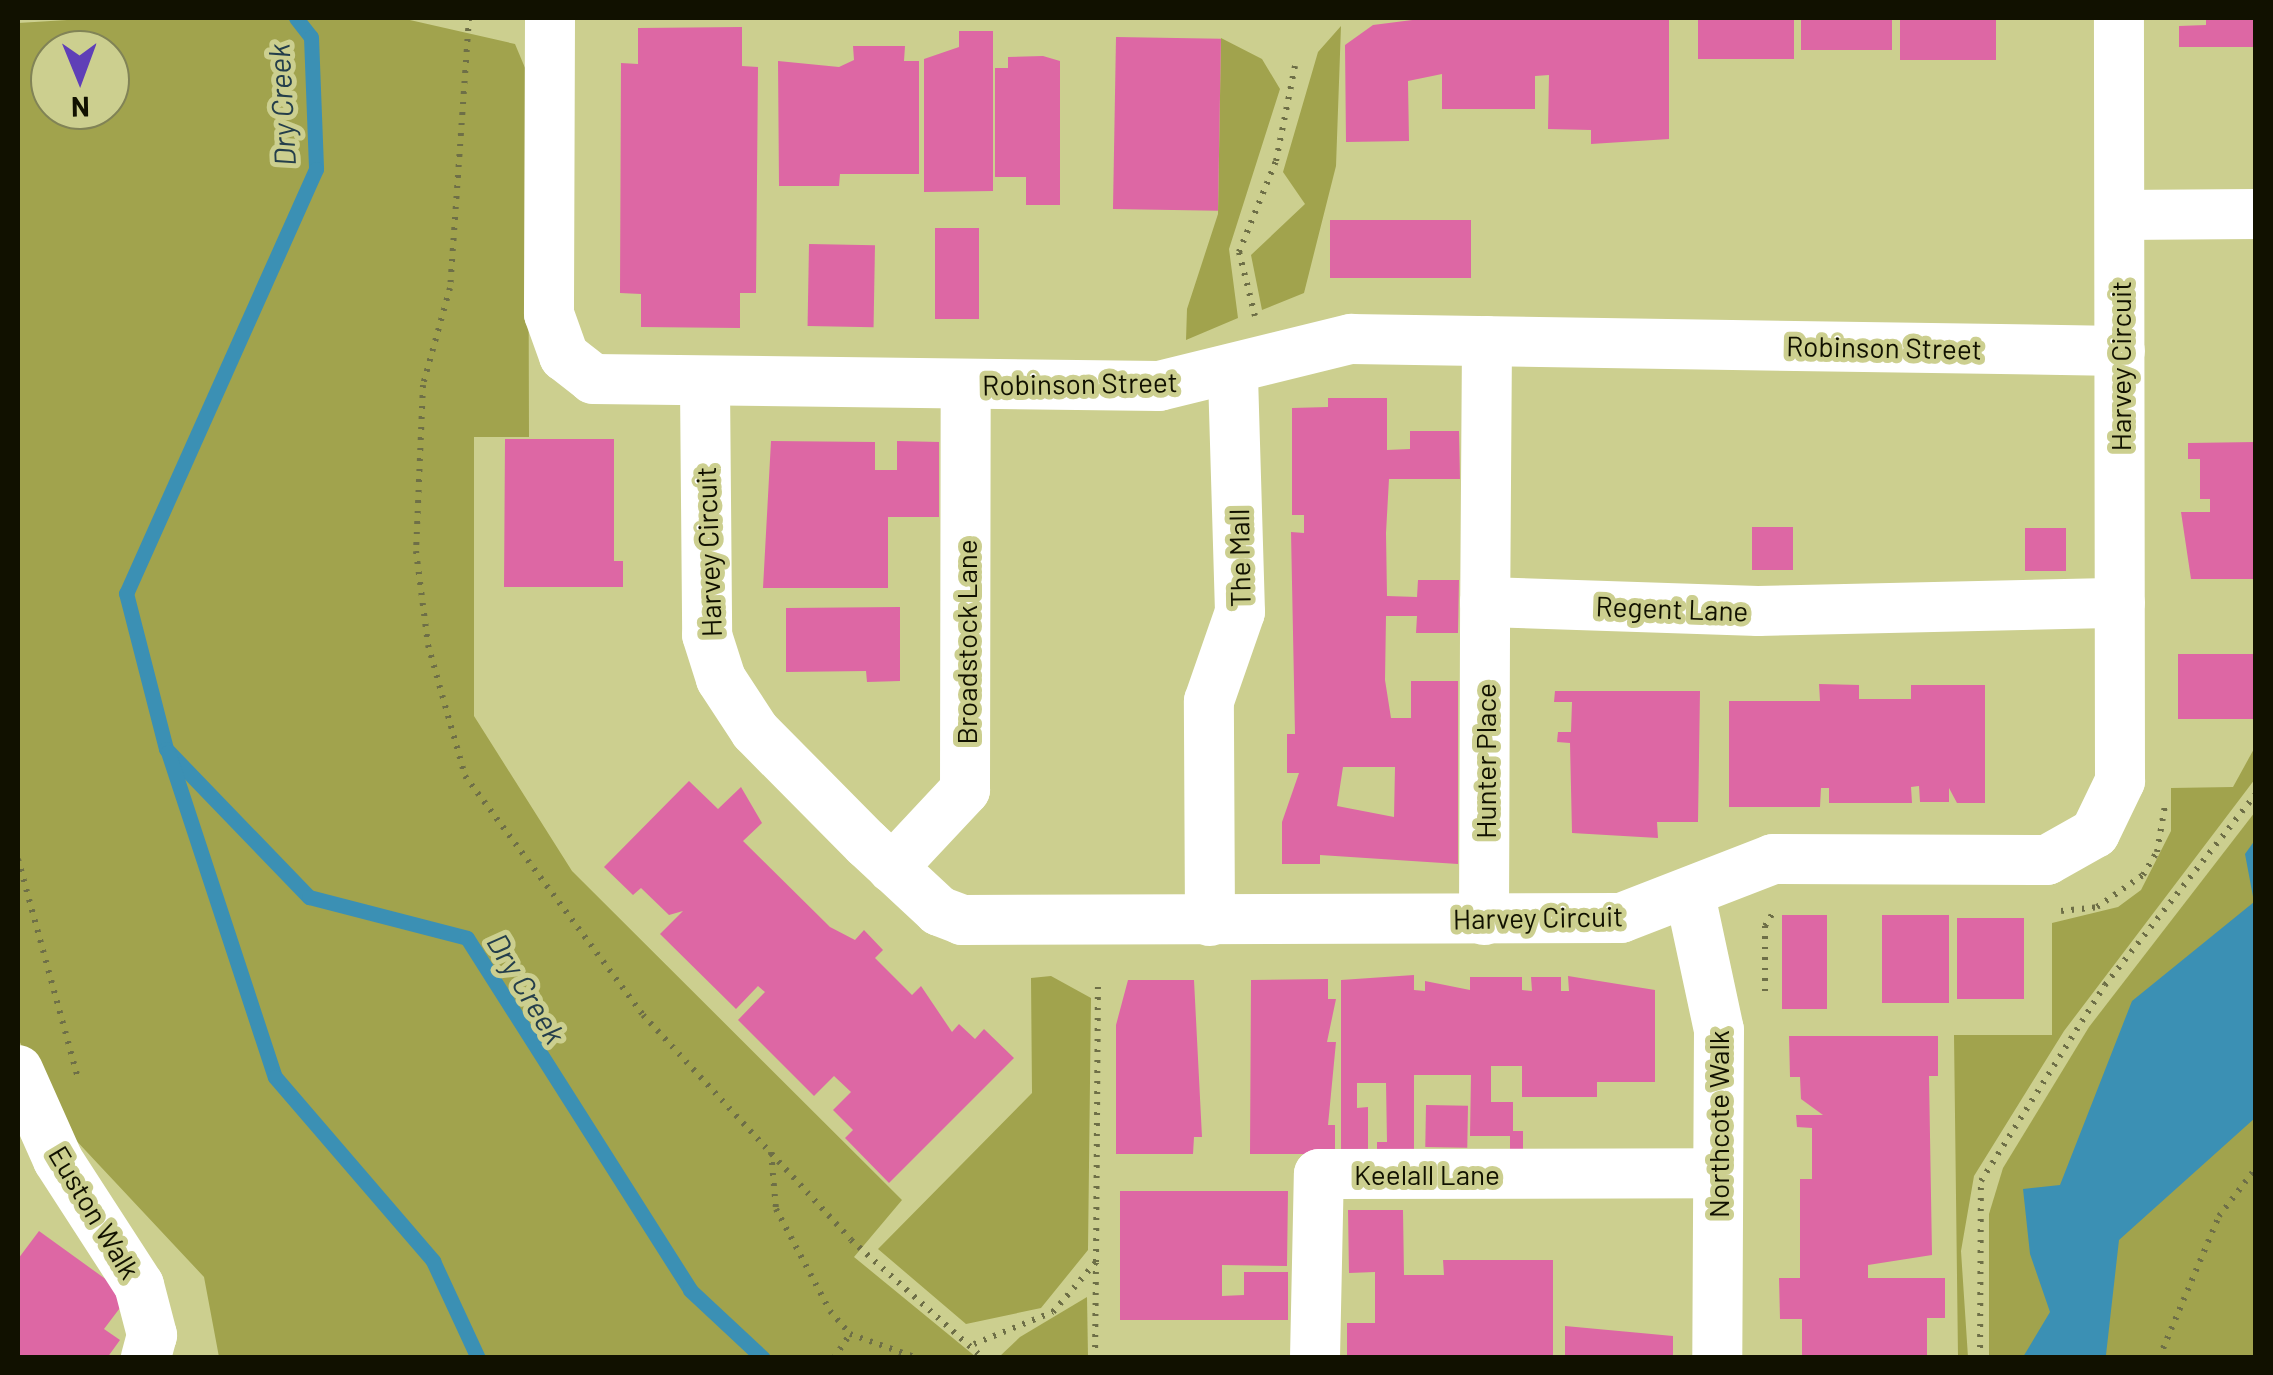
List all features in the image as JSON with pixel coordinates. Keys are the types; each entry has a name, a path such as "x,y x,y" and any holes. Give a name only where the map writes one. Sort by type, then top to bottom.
{"street":[{"name":"Robinson Street","path":"550,18 553,335 593,379 705,384 1159,386 1351,339 2120,351"},
{"name":"Harvey Circuit","path":"705,384 706,636 720,679 755,731 892,868 939,911 962,920 1621,918 1690,895 1774,859 2047,860 2076,849 2111,810 2120,781 2119,18"},
{"path":"2120,215 2256,214"},
{"path":"1485,602 1487,341"},
{"name":"The Mall","path":"1210,921 1209,701 1240,612 1252,364"},
{"name":"Broadstock Lane","path":"892,868 965,790 966,386"},
{"name":"Regent Lane","path":"1485,602 1758,611 2120,603"},
{"name":"Hunter Place","path":"1484,920 1485,602"},
{"name":"Northcote Walk","path":"1690,895 1717,1001 1717,1358"},
{"name":"Euston Walk","path":"18,1070 58,1160 139,1285 152,1335 146,1358"},
{"name":"Keelall Lane","path":"1315,1358 1319,1174 1718,1173"}],"path":[{"path":"470,18 450,288 424,386 416,551 428,645 466,776 643,1015 851,1240 974,1344 983,1358"},
{"path":"1252,364 1239,252 1276,160 1295,66"},
{"path":"1980,1358 1982,1181 2105,985 2256,794"},
{"path":"2038,911 2097,907 2123,893 2158,852 2164,797"},
{"path":"18,859 81,1095"},
{"path":"1765,1004 1764,926 1774,910 1794,910"},
{"path":"1095,1358 1098,987"},
{"path":"771,1152 791,1246 850,1334 917,1358"},
{"path":"2159,1358 2219,1216 2256,1168"},
{"path":"974,1344 1053,1312 1096,1262"},
{"path":"834,1358 850,1334"}],"shaded area":[{"path":"100,18 401,18 515,44 528,75 529,437 474,437 474,716 572,871 902,1200 854,1257 976,1357 219,1357 204,1277 56,1119 18,1038 18,23"},
{"path":"1341,26 1336,166 1304,293 1262,310 1251,255 1305,204 1283,172 1318,52"},
{"path":"1221,38 1262,59 1280,89 1229,249 1238,318 1186,340 1187,309 1218,214"},
{"path":"2255,747 2255,779 2064,1031 1974,1176 1961,1251 1968,1357 1958,1357 1954,1035 2052,1035 2052,923 2118,907 2141,890 2171,831 2171,788 2233,787"},
{"path":"2255,812 2255,1357 1989,1357 1989,1214 2003,1168 2089,1027"},
{"path":"1051,976 1091,998 1088,1250 1041,1308 966,1324 878,1249 1032,1093 1031,978"},
{"path":"1087,1297 1088,1357 999,1357 1020,1337"}],"water":[{"path":"2255,840 2255,1118 2119,1240 2106,1355 2023,1357 2050,1312 2030,1254 2023,1189 2060,1185 2132,1001 2254,902 2245,854"}],"building":[{"path":"1428,18 1669,18 1669,139 1591,144 1591,130 1548,129 1549,75 1535,76 1535,109 1442,109 1442,74 1408,81 1409,141 1346,142 1345,45 1373,25"},
{"path":"1698,18 1794,18 1794,59 1698,59"},
{"path":"1801,18 1892,18 1892,50 1801,50"},
{"path":"1900,18 1996,18 1996,60 1900,60"},
{"path":"2206,18 2256,18 2256,47 2179,47 2179,26 2206,25"},
{"path":"742,27 742,66 758,67 756,293 740,293 740,328 641,327 641,294 620,293 621,63 638,64 638,28"},
{"path":"959,31 993,31 993,191 924,192 924,59 959,47"},
{"path":"1116,37 1221,39 1218,211 1113,209"},
{"path":"853,46 905,46 904,61 919,61 919,174 840,174 839,186 779,186 778,61 839,67 854,60"},
{"path":"1043,56 1060,61 1060,205 1026,205 1026,177 995,177 995,68 1008,68 1008,57"},
{"path":"1330,220 1471,220 1471,278 1330,278"},
{"path":"935,228 979,228 979,319 935,319"},
{"path":"809,244 875,245 874,327 808,326"},
{"path":"1328,398 1387,398 1387,450 1410,449 1410,431 1459,431 1460,479 1389,479 1386,533 1387,596 1417,597 1418,580 1459,580 1458,633 1416,633 1417,616 1386,616 1385,680 1391,718 1411,718 1411,681 1458,681 1458,864 1320,855 1320,864 1282,864 1282,822 1299,773 1287,773 1287,734 1295,734 1291,532 1304,533 1304,515 1292,515 1292,408 1328,407","holes":["1343,767 1395,767 1394,817 1337,806"]},
{"path":"505,439 614,439 614,561 623,561 623,587 504,587"},
{"path":"771,441 875,442 875,470 897,470 897,441 939,442 939,517 888,517 888,588 763,588"},
{"path":"2256,442 2256,579 2191,579 2181,512 2210,512 2210,499 2200,499 2200,459 2188,459 2188,443"},
{"path":"1752,527 1793,527 1793,570 1752,570"},
{"path":"2025,528 2066,528 2066,571 2025,571"},
{"path":"900,607 900,681 867,682 866,671 786,672 786,608"},
{"path":"2178,654 2256,654 2256,719 2178,719"},
{"path":"1819,684 1859,685 1859,699 1911,699 1911,685 1985,685 1985,803 1957,803 1949,788 1949,802 1920,802 1919,786 1911,787 1912,803 1829,803 1829,788 1821,788 1820,807 1729,807 1729,701 1820,701"},
{"path":"1555,691 1700,691 1698,822 1657,822 1658,838 1572,833 1570,743 1557,742 1558,732 1571,732 1572,702 1554,702"},
{"path":"689,781 718,809 741,787 762,823 743,841 830,927 855,940 864,930 883,950 875,958 912,995 921,986 952,1032 959,1024 975,1039 984,1029 1014,1058 889,1183 845,1138 853,1130 833,1110 851,1092 834,1076 814,1096 738,1020 765,992 758,986 736,1009 660,934 683,911 669,915 641,888 633,895 604,867"},
{"path":"1782,915 1827,915 1827,1009 1782,1009"},
{"path":"1882,915 1949,915 1949,1003 1882,1003"},
{"path":"1957,918 2024,918 2024,999 1957,999"},
{"path":"1414,975 1414,990 1425,991 1425,981 1470,990 1470,977 1522,977 1522,990 1532,991 1531,977 1561,977 1561,991 1569,991 1568,976 1655,990 1655,1082 1597,1082 1597,1097 1522,1097 1522,1066 1491,1066 1491,1102 1513,1102 1513,1131 1523,1131 1523,1150 1510,1150 1510,1136 1470,1136 1471,1075 1414,1075 1414,1150 1377,1155 1377,1142 1387,1142 1386,1083 1357,1083 1357,1108 1368,1107 1368,1149 1341,1150 1341,980"},
{"path":"1328,979 1328,999 1336,999 1327,1042 1336,1042 1328,1125 1335,1125 1335,1154 1250,1154 1251,980"},
{"path":"1128,980 1194,980 1202,1137 1194,1137 1193,1154 1116,1154 1116,1025"},
{"path":"1789,1036 1938,1036 1938,1076 1929,1076 1932,1255 1868,1265 1868,1278 1945,1278 1945,1318 1927,1318 1927,1358 1802,1358 1802,1319 1780,1319 1779,1278 1800,1278 1800,1179 1812,1179 1812,1128 1797,1127 1796,1115 1823,1115 1801,1099 1800,1077 1790,1077"},
{"path":"1426,1105 1468,1106 1467,1148 1425,1147"},
{"path":"1120,1191 1288,1191 1287,1266 1222,1265 1222,1296 1244,1295 1244,1272 1288,1272 1288,1320 1120,1320"},
{"path":"1348,1210 1403,1210 1404,1275 1444,1275 1443,1260 1553,1260 1553,1358 1347,1358 1347,1323 1375,1323 1375,1272 1349,1273"},
{"path":"39,1231 129,1296 104,1329 120,1340 107,1358 18,1358 18,1259"},
{"path":"1565,1326 1673,1336 1673,1358 1565,1358"}],"waterway":[{"name":"Dry Creek","path":"296,18 311,37 316,169 126,593 166,749 309,897 467,938 690,1290 763,1358"},
{"name":"Dry Creek","path":"168,752 275,1077 433,1261 478,1358"}]}
